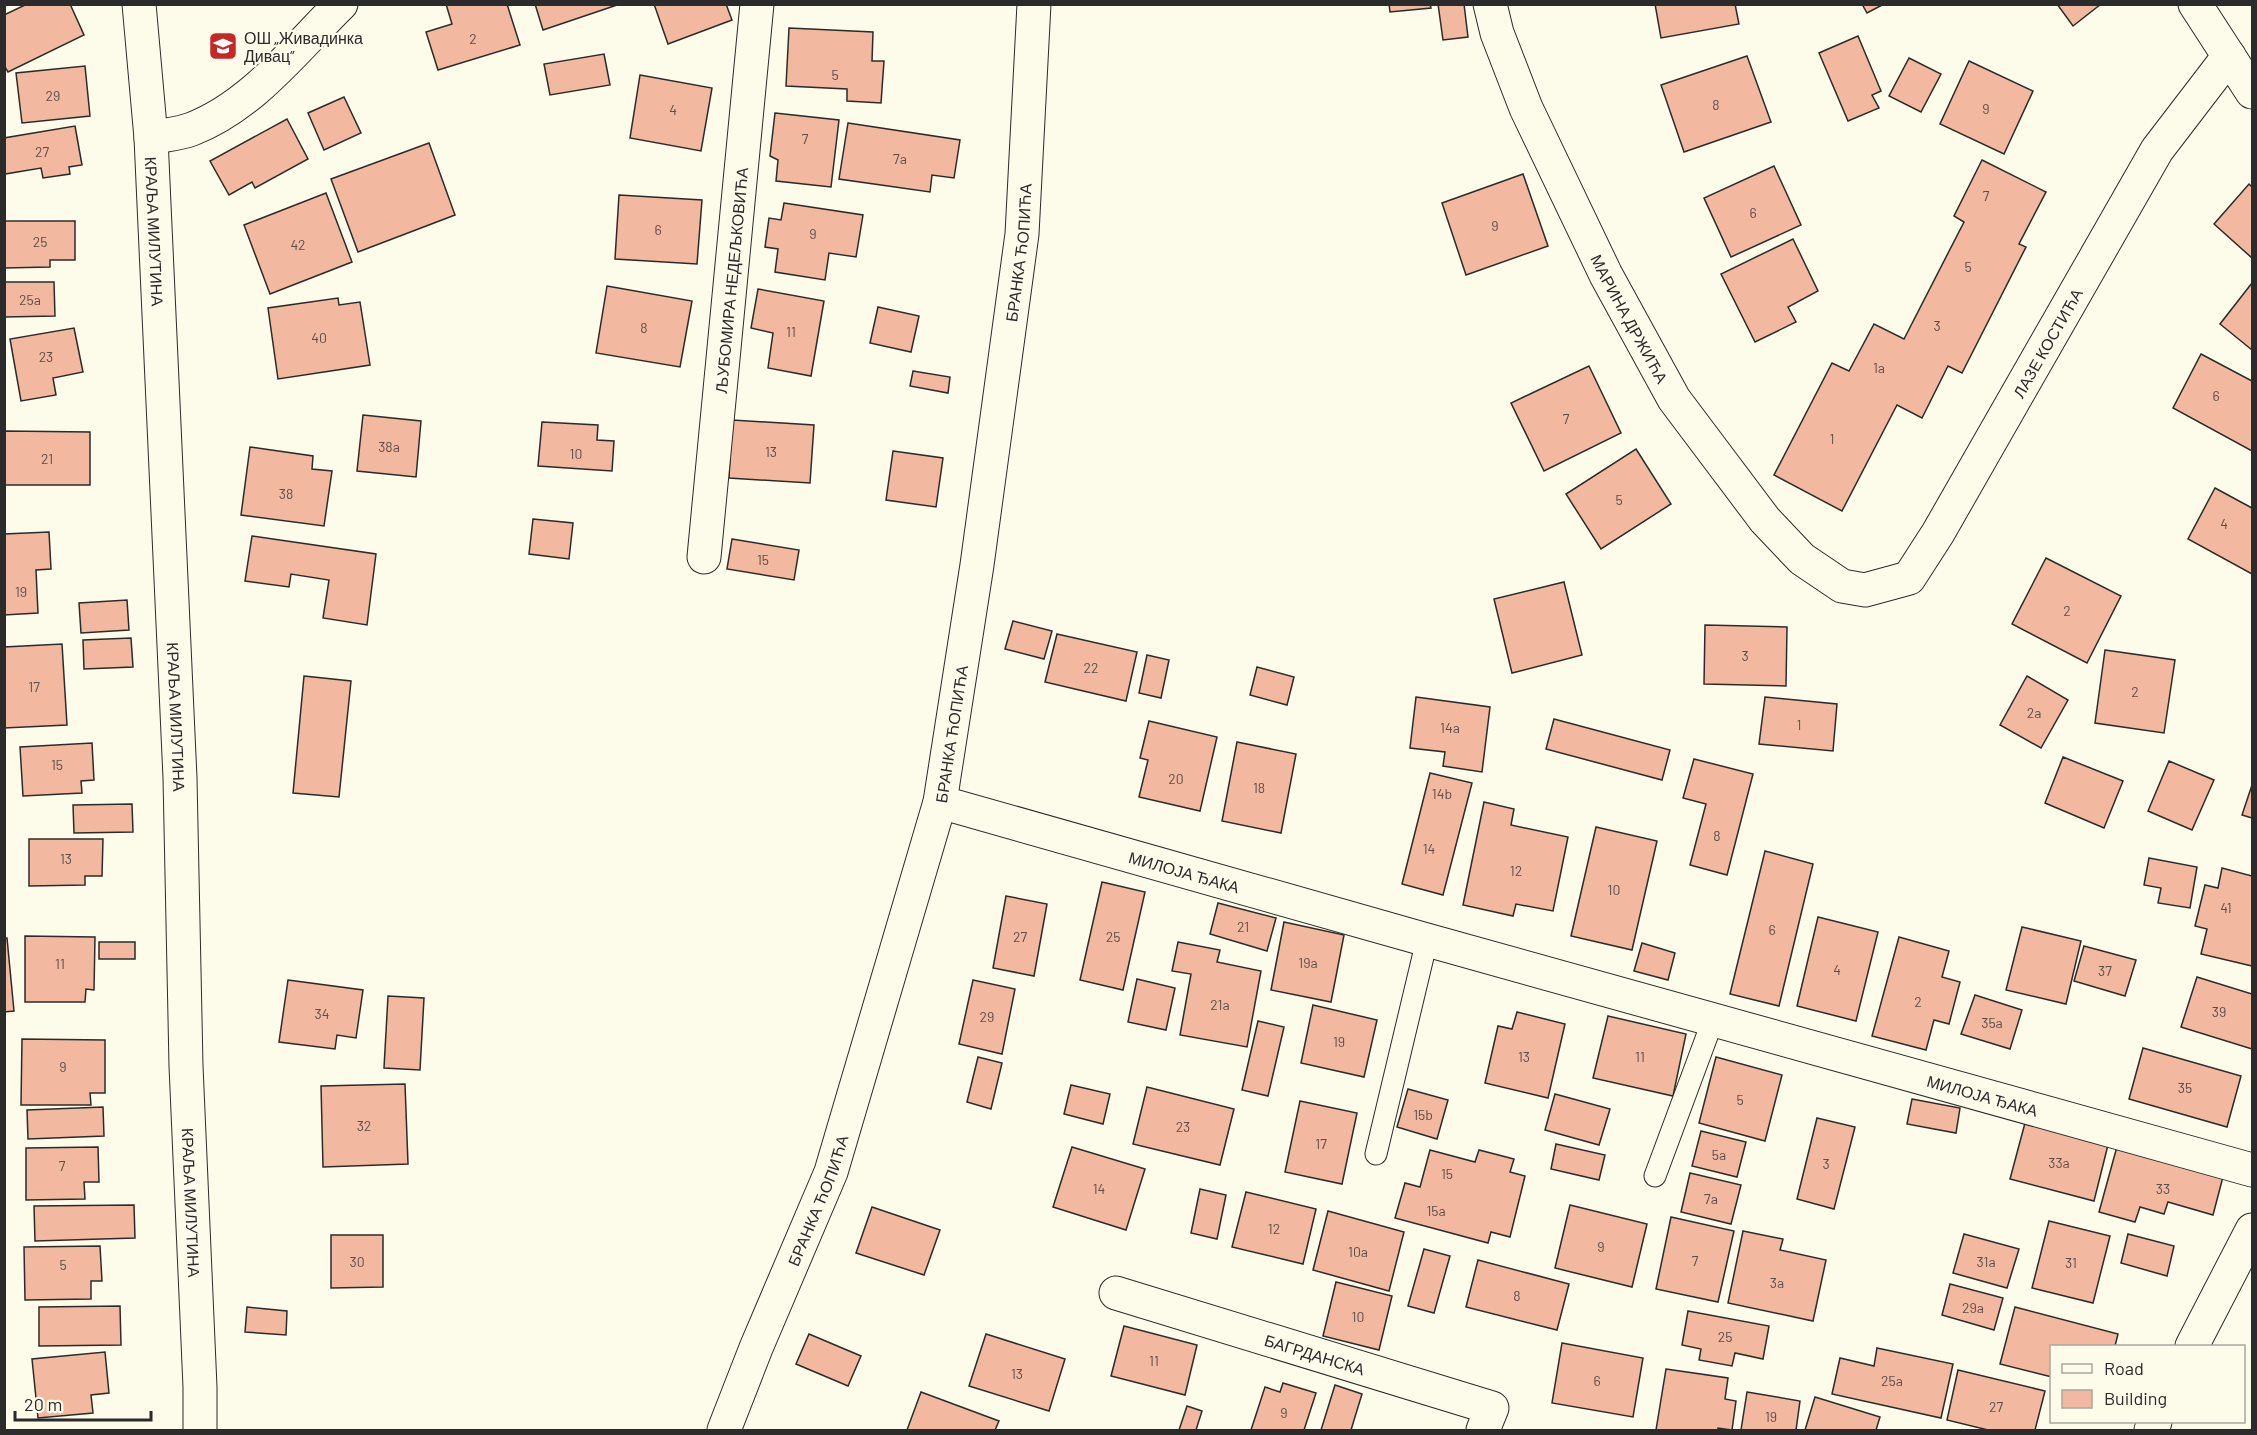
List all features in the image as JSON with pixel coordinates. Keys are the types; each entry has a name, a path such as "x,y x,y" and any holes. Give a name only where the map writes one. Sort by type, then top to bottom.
{"street":[{"name":"КРАЉА МИЛУТИНА","path":"139,4 151,138 180,778 186,1066 200,1431"},
{"path":"151,138 191,129 227,111 265,81 341,4"},
{"name":"ЉУБОМИРА НЕДЕЉКОВИЋА","path":"704,557 757,4"},
{"name":"БРАНКА ЋОПИЋА","path":"724,1431 831,1172 940,802 977,565 1022,234 1034,4"},
{"name":"МАРИНА ДРЖИЋА","path":"1490,4 1497,33 1526,108 1606,275 1674,399 1765,520 1802,559 1842,586"},
{"path":"2195,4 2253,92"},
{"name":"ЛАЗЕ КОСТИЋА","path":"1842,586 1865,590 1909,578 1938,532 2157,150 2229,56"},
{"name":"МИЛОЈА ЂАКА","path":"940,802 2253,1170"},
{"path":"2193,1345 2253,1230"},
{"name":"БАГРДАНСКА","path":"1116,1293 1492,1408 1483,1431"}],"lane":[{"path":"1376,1154 1427,940"},
{"path":"1655,1176 1713,1020"}],"building":[{"path":"27,4 70,4 84,35 8,72 4,65 4,15"},
{"path":"446,4 507,4 520,45 438,70 426,32 452,24"},
{"path":"535,4 620,4 543,30"},
{"path":"654,4 726,4 732,20 668,44"},
{"path":"1389,4 1430,4 1431,8 1390,12"},
{"path":"1438,4 1464,4 1468,37 1443,40"},
{"path":"1655,4 1735,4 1739,24 1661,38"},
{"path":"1862,4 1884,4 1867,13"},
{"path":"2057,4 2101,4 2073,26"},
{"path":"789,28 873,32 872,61 884,61 881,103 847,101 847,89 786,86"},
{"path":"1858,36 1881,91 1872,95 1879,108 1848,121 1819,53"},
{"path":"604,54 610,85 550,95 544,64"},
{"path":"1747,56 1771,122 1684,152 1661,85"},
{"path":"1909,58 1941,74 1921,112 1889,96"},
{"path":"1969,61 2033,91 2004,154 1940,124"},
{"path":"85,66 90,116 22,123 16,73"},
{"path":"640,75 712,88 701,151 630,138"},
{"path":"344,97 361,133 324,150 308,113"},
{"path":"775,113 839,120 831,187 776,181 778,160 770,156"},
{"path":"287,119 308,159 255,188 252,182 229,195 210,161"},
{"path":"848,123 960,140 954,178 932,175 930,192 839,179"},
{"path":"75,126 82,165 69,167 70,174 43,178 41,168 5,174 4,138"},
{"path":"429,143 455,215 358,252 331,179"},
{"path":"1982,160 2046,192 2019,244 2026,247 1962,373 1948,366 1922,418 1897,405 1842,511 1774,475 1832,363 1849,371 1874,324 1904,339 1964,222 1954,216"},
{"path":"1774,166 1801,225 1731,257 1704,198"},
{"path":"1523,174 1548,246 1466,275 1442,203"},
{"path":"2249,184 2252,187 2252,258 2214,224"},
{"path":"326,193 352,262 270,294 244,225"},
{"path":"619,195 702,200 697,264 615,259"},
{"path":"784,203 863,215 856,257 829,253 825,280 775,272 778,249 765,247 769,218 781,220"},
{"path":"4,221 75,221 75,260 50,260 50,267 4,268"},
{"path":"1793,239 1818,291 1788,307 1796,322 1755,342 1721,274"},
{"path":"4,282 54,282 55,316 4,317"},
{"path":"2252,283 2252,350 2220,324"},
{"path":"607,286 692,301 680,367 596,353"},
{"path":"758,289 824,301 811,376 768,368 773,333 751,328"},
{"path":"338,298 339,305 360,302 370,365 278,379 268,308"},
{"path":"878,307 919,316 911,352 870,343"},
{"path":"74,328 83,372 53,378 56,395 21,401 10,339"},
{"path":"2201,354 2252,381 2252,451 2173,408"},
{"path":"1589,366 1621,433 1544,471 1511,403"},
{"path":"913,371 950,377 948,393 910,386"},
{"path":"363,415 421,421 416,477 357,471"},
{"path":"732,420 814,425 810,483 729,478"},
{"path":"542,422 598,425 597,440 614,441 612,471 538,466"},
{"path":"4,431 90,432 90,485 4,485"},
{"path":"250,447 313,456 312,469 332,471 324,526 241,515"},
{"path":"1636,449 1671,504 1601,549 1566,494"},
{"path":"893,451 943,458 936,507 886,500"},
{"path":"2215,488 2252,508 2252,574 2188,539"},
{"path":"533,519 573,523 569,559 529,554"},
{"path":"49,532 51,569 36,570 38,613 4,615 4,534"},
{"path":"252,536 376,554 367,625 323,618 329,580 291,574 289,587 245,581"},
{"path":"732,539 799,550 794,580 727,569"},
{"path":"2046,558 2121,596 2087,663 2012,624"},
{"path":"1564,582 1582,655 1512,673 1494,599"},
{"path":"127,600 129,630 81,633 79,603"},
{"path":"1013,621 1052,631 1044,659 1005,649"},
{"path":"1705,625 1787,627 1786,686 1704,684"},
{"path":"1057,634 1137,652 1126,701 1045,682"},
{"path":"131,638 133,667 84,669 83,640"},
{"path":"62,644 67,725 4,728 4,647"},
{"path":"2105,650 2175,660 2164,733 2095,723"},
{"path":"1147,655 1169,660 1161,698 1139,693"},
{"path":"1257,667 1294,677 1287,705 1250,695"},
{"path":"304,676 351,681 339,797 293,793"},
{"path":"2027,676 2068,700 2041,748 2000,725"},
{"path":"1416,697 1490,707 1482,772 1443,766 1445,752 1410,748"},
{"path":"1765,697 1837,704 1833,751 1759,744"},
{"path":"1554,719 1670,750 1662,780 1546,749"},
{"path":"1149,721 1217,737 1200,811 1139,797 1148,760 1140,758"},
{"path":"1237,742 1296,754 1281,833 1222,821"},
{"path":"92,743 94,780 81,781 82,793 23,796 20,747"},
{"path":"2063,757 2123,781 2104,828 2045,803"},
{"path":"1694,759 1753,774 1727,875 1690,865 1706,804 1683,798"},
{"path":"2169,761 2214,780 2192,830 2148,811"},
{"path":"1430,773 1472,783 1443,895 1402,884"},
{"path":"2252,785 2252,818 2242,815"},
{"path":"1484,802 1514,809 1511,825 1568,837 1553,911 1516,904 1513,916 1463,905"},
{"path":"132,804 133,832 74,833 73,805"},
{"path":"1596,827 1657,841 1632,950 1571,936"},
{"path":"29,839 103,839 102,876 85,876 85,885 29,886"},
{"path":"1765,851 1813,864 1779,1006 1730,994"},
{"path":"2149,858 2197,867 2190,908 2158,903 2161,888 2144,885"},
{"path":"2222,868 2252,876 2252,966 2201,954 2207,929 2195,926 2205,885 2218,888"},
{"path":"1102,882 1145,892 1123,990 1080,980"},
{"path":"1006,896 1047,904 1034,976 993,968"},
{"path":"1218,903 1276,918 1267,951 1210,934"},
{"path":"1818,917 1878,932 1856,1021 1797,1006"},
{"path":"1284,922 1344,935 1331,1002 1271,990"},
{"path":"2022,927 2081,941 2066,1004 2006,990"},
{"path":"25,936 95,937 94,990 86,989 85,1002 25,1002"},
{"path":"1899,937 1949,951 1942,977 1960,982 1949,1024 1934,1020 1926,1050 1872,1036"},
{"path":"4,938 7,938 14,1011 4,1012"},
{"path":"99,942 135,942 135,959 99,959"},
{"path":"1178,942 1220,950 1217,962 1261,971 1247,1047 1180,1035 1191,974 1172,971"},
{"path":"1642,943 1675,953 1668,980 1634,971"},
{"path":"2084,946 2136,960 2125,996 2074,981"},
{"path":"2197,977 2252,994 2252,1049 2181,1027"},
{"path":"1137,979 1175,988 1166,1030 1128,1022"},
{"path":"288,980 363,990 356,1038 337,1035 335,1049 279,1042"},
{"path":"973,980 1015,989 1002,1054 959,1044"},
{"path":"1975,995 2022,1010 2010,1049 1961,1034"},
{"path":"388,996 424,998 420,1070 384,1068"},
{"path":"1313,1005 1377,1020 1364,1077 1301,1063"},
{"path":"1517,1012 1565,1024 1548,1098 1485,1083 1498,1026 1512,1029"},
{"path":"1608,1016 1686,1034 1673,1096 1593,1078"},
{"path":"1258,1021 1284,1027 1268,1096 1242,1090"},
{"path":"22,1039 105,1040 105,1093 90,1093 91,1105 21,1105"},
{"path":"2143,1048 2241,1076 2227,1127 2129,1099"},
{"path":"978,1057 1002,1063 991,1109 967,1102"},
{"path":"1716,1057 1782,1075 1765,1141 1699,1123"},
{"path":"405,1084 408,1164 323,1167 321,1086"},
{"path":"1071,1085 1110,1094 1103,1124 1064,1114"},
{"path":"1147,1087 1234,1109 1220,1165 1133,1144"},
{"path":"1408,1089 1448,1100 1437,1139 1397,1127"},
{"path":"1555,1094 1610,1109 1599,1145 1545,1130"},
{"path":"1912,1099 1960,1108 1956,1133 1907,1124"},
{"path":"1300,1101 1357,1113 1342,1184 1285,1172"},
{"path":"103,1107 104,1136 28,1139 27,1110"},
{"path":"1817,1118 1855,1127 1834,1209 1797,1199"},
{"path":"2025,1123 2108,1145 2094,1201 2010,1179"},
{"path":"1701,1131 1746,1142 1737,1177 1692,1166"},
{"path":"2118,1143 2224,1173 2213,1215 2168,1202 2164,1214 2140,1207 2135,1222 2099,1212"},
{"path":"1556,1144 1605,1155 1599,1180 1551,1169"},
{"path":"98,1147 99,1182 84,1182 85,1199 26,1200 26,1148"},
{"path":"1072,1147 1145,1169 1126,1230 1053,1207"},
{"path":"1430,1150 1475,1162 1479,1150 1514,1159 1510,1172 1525,1176 1510,1237 1491,1232 1488,1243 1395,1218 1405,1183 1420,1187"},
{"path":"1690,1173 1741,1185 1731,1224 1681,1212"},
{"path":"1200,1189 1226,1195 1217,1239 1191,1233"},
{"path":"1246,1192 1316,1209 1303,1264 1232,1247"},
{"path":"134,1205 135,1238 35,1241 34,1206"},
{"path":"1570,1205 1647,1224 1632,1287 1555,1268"},
{"path":"872,1207 940,1230 924,1275 856,1253"},
{"path":"1328,1211 1404,1232 1389,1291 1313,1270"},
{"path":"1671,1217 1734,1231 1718,1302 1656,1289"},
{"path":"2049,1221 2110,1236 2093,1303 2032,1288"},
{"path":"1743,1231 1783,1239 1780,1250 1826,1260 1813,1321 1728,1303"},
{"path":"1964,1234 2019,1249 2007,1288 1953,1273"},
{"path":"2128,1234 2174,1246 2167,1276 2121,1263"},
{"path":"331,1235 383,1235 383,1287 331,1288"},
{"path":"100,1246 102,1281 91,1281 91,1299 25,1300 24,1247"},
{"path":"1424,1249 1450,1256 1434,1313 1408,1306"},
{"path":"1478,1260 1569,1284 1557,1330 1466,1307"},
{"path":"1336,1282 1392,1296 1379,1350 1323,1336"},
{"path":"1950,1284 2003,1298 1994,1330 1942,1315"},
{"path":"120,1306 121,1345 39,1346 39,1307"},
{"path":"247,1307 287,1311 286,1335 245,1332"},
{"path":"2015,1307 2118,1334 2115,1345 2050,1345 2050,1376 2000,1364"},
{"path":"1688,1311 1769,1326 1763,1359 1735,1353 1732,1366 1699,1360 1701,1349 1682,1345"},
{"path":"1124,1326 1197,1345 1185,1395 1111,1376"},
{"path":"809,1334 861,1356 848,1386 796,1364"},
{"path":"986,1334 1065,1359 1049,1411 969,1386"},
{"path":"1562,1343 1643,1358 1633,1417 1552,1403"},
{"path":"1877,1348 1953,1364 1941,1418 1832,1394 1840,1358 1874,1366"},
{"path":"105,1352 109,1393 91,1395 93,1413 38,1418 32,1359"},
{"path":"1666,1369 1728,1378 1725,1399 1736,1401 1732,1430 1718,1428 1718,1430 1656,1430"},
{"path":"1958,1370 2045,1391 2035,1430 1988,1430 1947,1420"},
{"path":"1283,1383 1316,1393 1304,1430 1251,1430 1265,1387 1280,1392"},
{"path":"1335,1385 1362,1394 1351,1430 1321,1430"},
{"path":"921,1392 999,1421 995,1430 907,1430"},
{"path":"1747,1392 1800,1401 1796,1430 1741,1430"},
{"path":"1815,1397 1880,1417 1876,1430 1805,1430"},
{"path":"1187,1406 1202,1411 1196,1430 1179,1430"}],"place":[{"name":"ОШ „Живадинка Дивац”","path":"223,46"}]}
